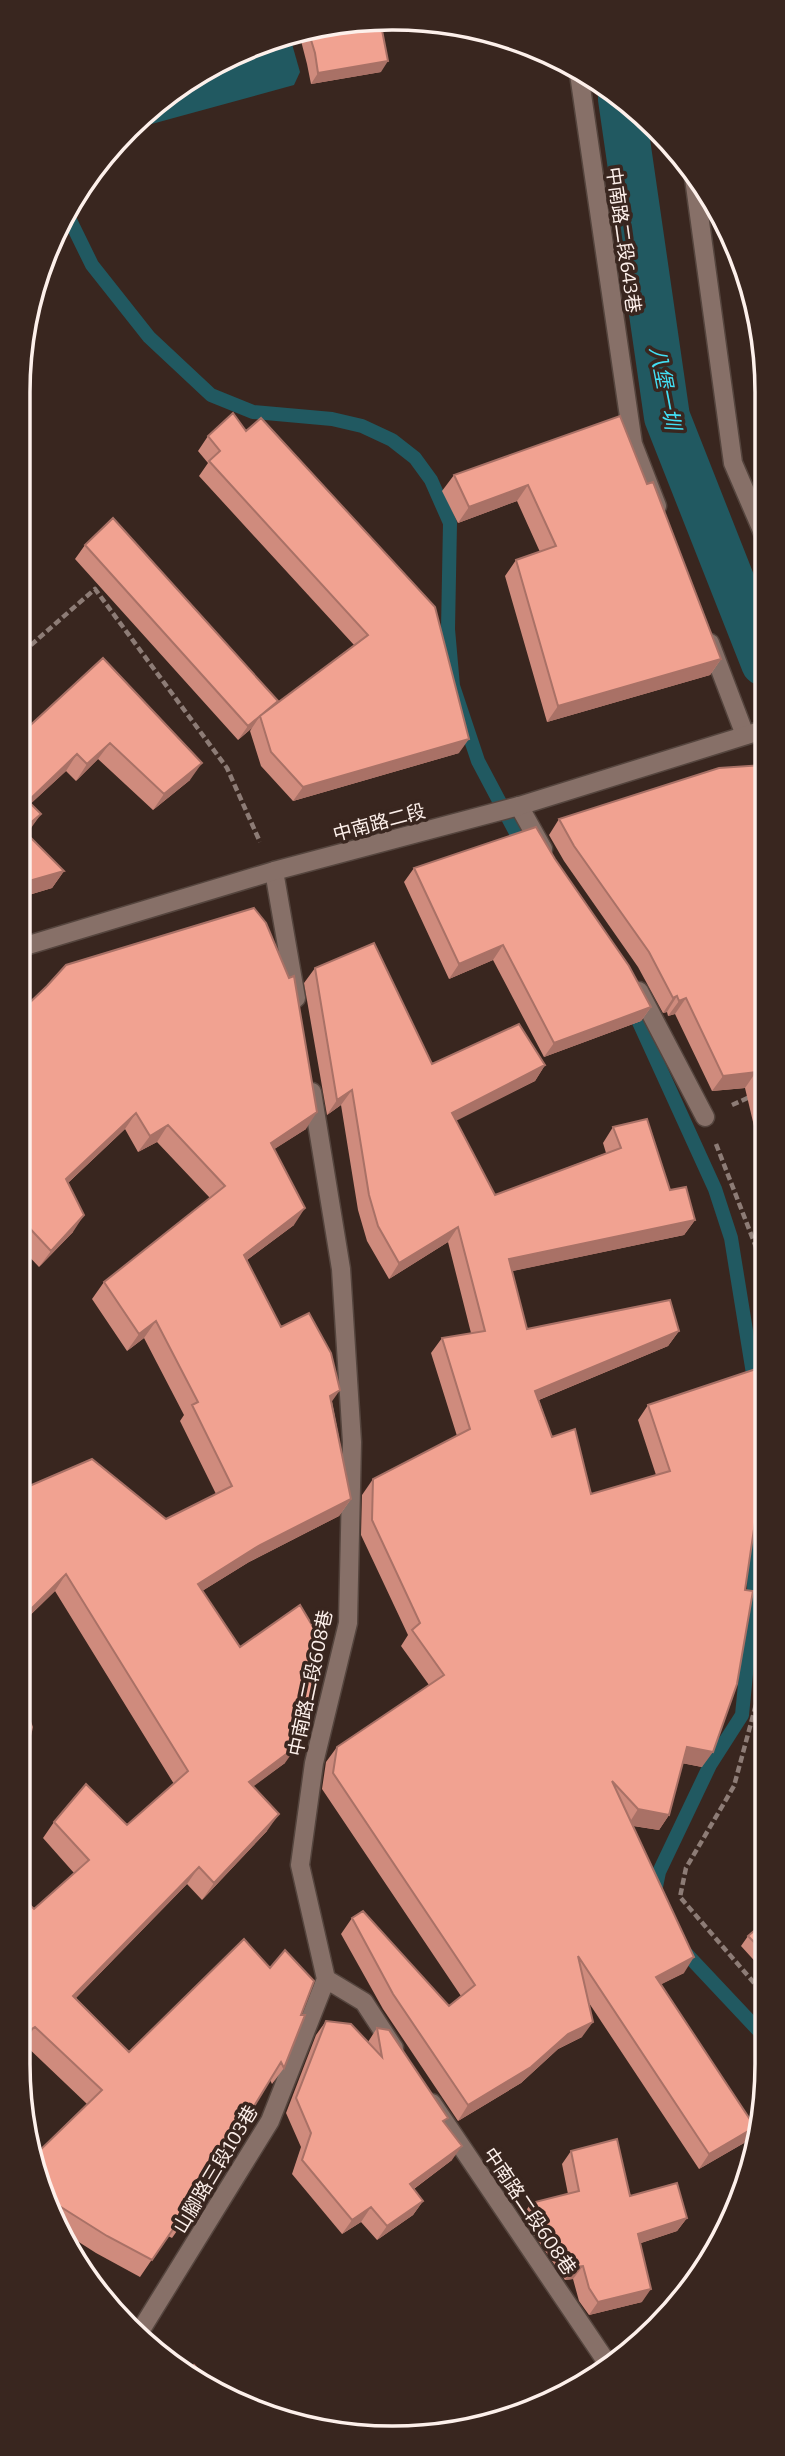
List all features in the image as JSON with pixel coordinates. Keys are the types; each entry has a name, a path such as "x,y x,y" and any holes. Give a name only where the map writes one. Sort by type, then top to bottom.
{"main road":[{"name":"中南路二段643巷","path":"580,82 633,444 662,520"},
{"path":"696,195 733,463 755,514"},
{"path":"701,621 745,734"},
{"name":"中南路二段","path":"30,945 274,871 519,806 755,732"},
{"path":"519,806 554,867"},
{"path":"274,871 298,1012"},
{"path":"629,974 705,1117"},
{"name":"中南路二段608巷","path":"310,1080 341,1269 352,1442 348,1623 314,1763 300,1865 326,1979"},
{"path":"326,1979 364,2002 402,2059"},
{"name":"山腳路三段103巷","path":"143,2327 270,2121 326,1979"},
{"name":"中南路二段608巷","path":"425,2093 604,2358"}],"path":[{"path":"30,646 95,589 227,768 274,871"},
{"path":"755,1094 705,1117 755,1244"},
{"path":"755,1708 734,1786 686,1868 680,1897 755,1984"}],"water":[{"path":"292,44 300,72 294,85 148,125 211,78 254,57"}],"building":[{"path":"382,30 388,61 318,73 311,39"},
{"path":"233,413 246,431 261,418 435,607 469,739 303,787 271,752 260,716 368,635 209,461 220,451 208,436"},
{"path":"620,416 647,484 653,482 721,659 558,706 516,560 556,546 528,485 469,507 454,475"},
{"path":"113,518 278,701 248,726 85,545"},
{"path":"103,658 202,763 164,794 110,743 87,764 77,754 30,799 30,726"},
{"path":"755,766 755,1072 723,1076 686,998 679,1001 677,996 673,998 649,952 574,846 559,819 719,768"},
{"path":"30,803 41,814 30,823"},
{"path":"536,827 629,966 651,1007 554,1043 503,945 459,964 414,868"},
{"path":"30,837 64,871 30,881"},
{"path":"254,908 266,923 289,978 294,976 317,1112 271,1143 305,1208 244,1255 281,1327 309,1313 331,1353 340,1390 330,1396 351,1499 260,1545 198,1584 240,1647 300,1605 325,1647 297,1746 249,1782 279,1814 214,1883 199,1867 73,1996 129,2052 244,1939 270,1968 285,1950 314,1981 301,2015 305,2015 284,2068 281,2062 184,2221 180,2219 152,2260 59,2206 49,2180 40,2150 102,2090 35,2027 30,2030 30,1905 34,1909 89,1860 54,1822 86,1784 127,1825 188,1771 66,1574 30,1610 30,1486 92,1459 166,1519 232,1486 192,1405 198,1402 156,1321 139,1334 104,1282 225,1186 168,1125 150,1136 136,1113 66,1179 84,1215 51,1251 30,1229 30,1002 66,965"},
{"path":"374,943 432,1064 519,1024 545,1065 452,1113 495,1195 621,1148 613,1127 647,1119 670,1190 686,1187 695,1220 509,1259 527,1329 670,1300 679,1331 535,1391 552,1437 575,1429 591,1494 670,1471 648,1405 755,1369 755,1522 745,1590 753,1591 737,1684 713,1752 687,1747 669,1815 638,1809 612,1781 694,1957 656,1977 750,2120 749,2131 709,2154 578,1956 593,2022 568,2034 531,2067 468,2105 393,1994 352,1918 363,1911 449,2006 475,1985 333,1773 337,1747 444,1675 412,1630 420,1623 372,1520 373,1479 470,1429 442,1338 485,1331 458,1227 399,1263 378,1226 369,1195 352,1090 337,1100 315,968"},
{"path":"755,1930 755,1943 748,1936"},
{"path":"326,2021 351,2024 382,2057 377,2028 389,2030 448,2118 443,2121 462,2146 410,2184 423,2201 387,2226 371,2207 352,2220 302,2160 311,2133 296,2098"},
{"path":"617,2139 630,2196 677,2183 687,2218 638,2234 651,2289 598,2302 589,2288 583,2266 575,2267 531,2203 579,2191 571,2151"}],"waterway":[{"name":"八堡一圳","path":"623,113 667,417 755,640"},
{"path":"72,223 92,265 149,337 211,395 253,412 332,419 362,426 392,440 415,458 431,480 450,523 448,629 453,686 478,761 525,850"},
{"path":"629,1007 638,1020 715,1189 731,1238 755,1386"},
{"path":"654,1896 659,1872 710,1765 742,1715 754,1592 755,1505"},
{"path":"681,1948 755,2027"}]}
